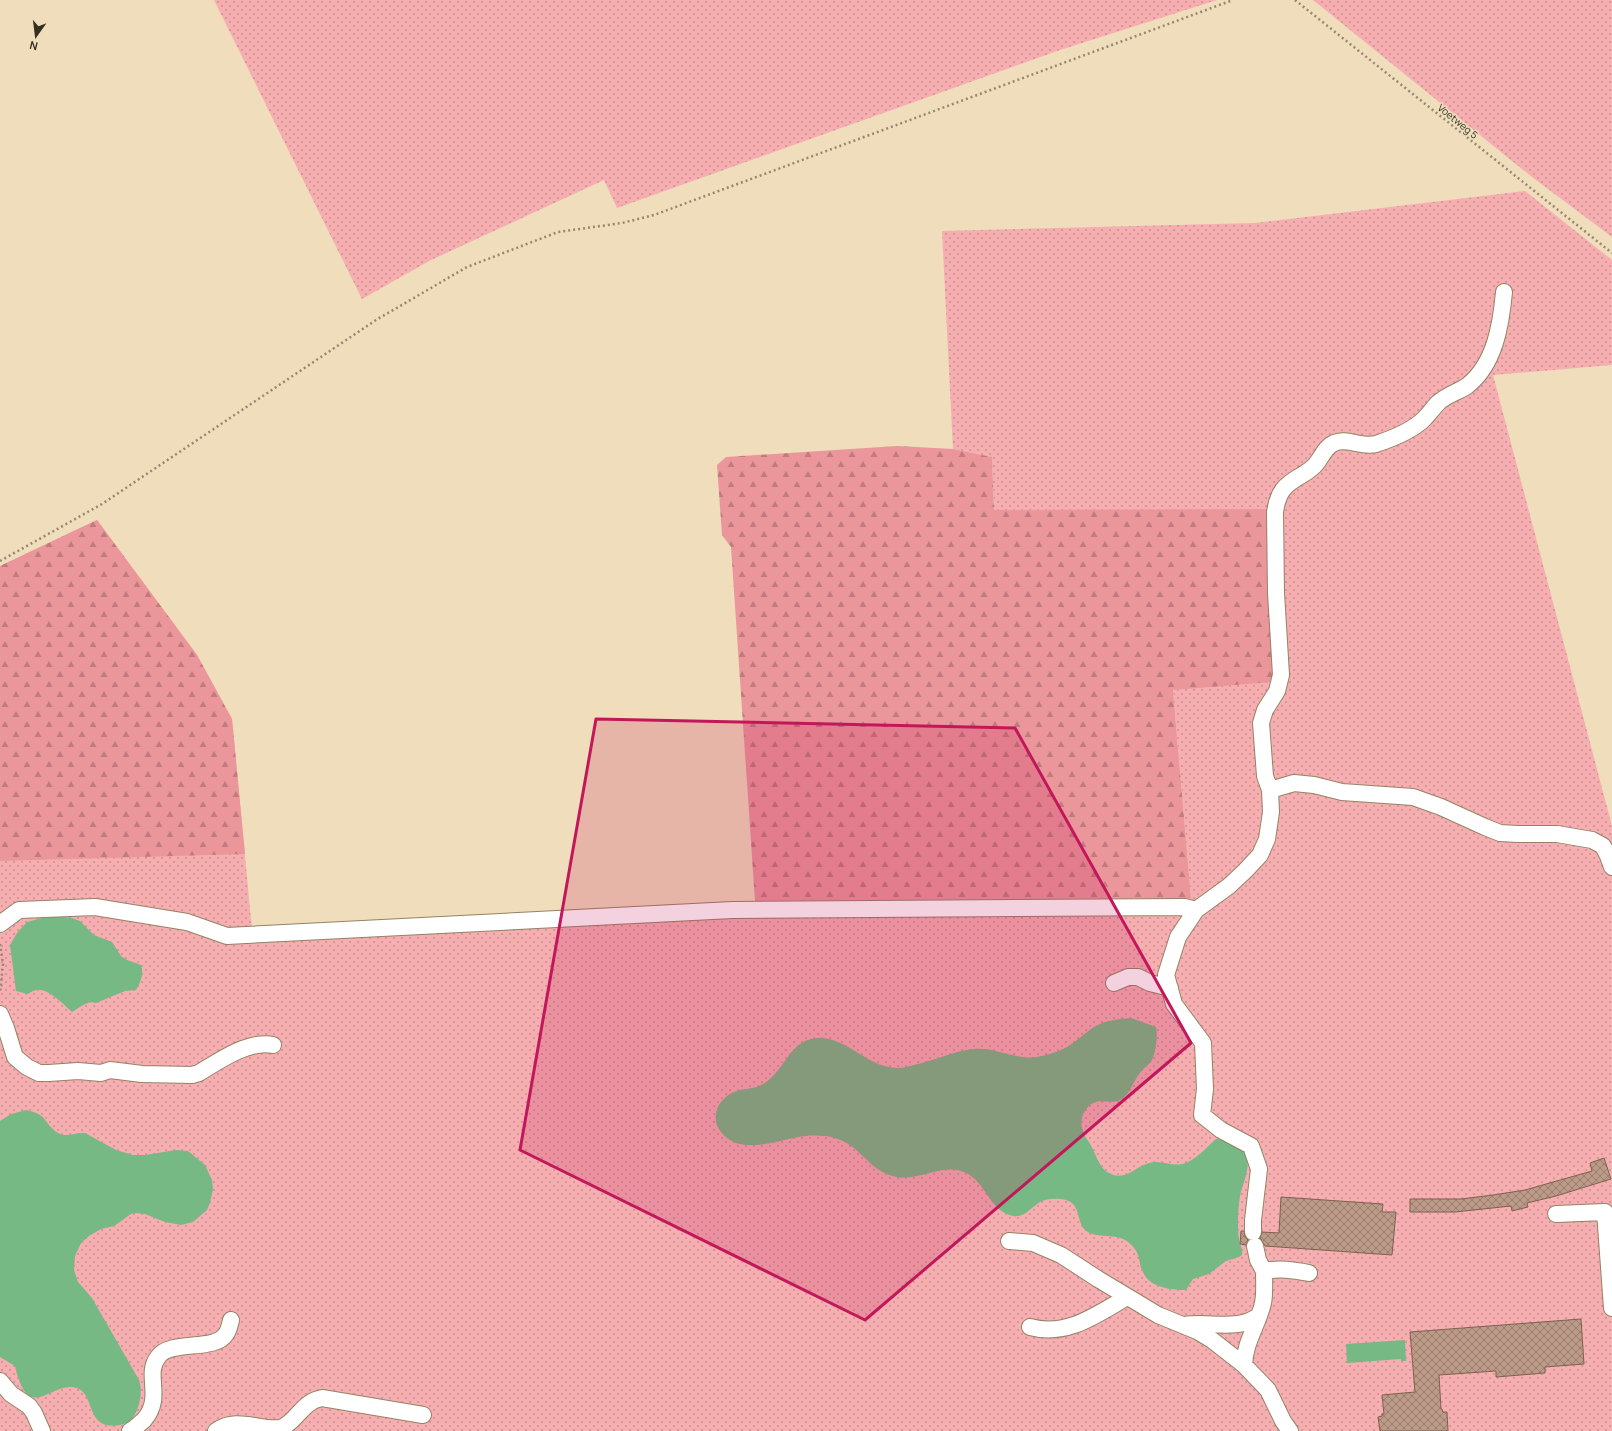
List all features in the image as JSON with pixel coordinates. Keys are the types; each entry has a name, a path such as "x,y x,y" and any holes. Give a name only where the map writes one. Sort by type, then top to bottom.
{"lane":[{"path":"1244,1365 1244,1354 1263,1299 1264,1271 1258,1260 1254,1239 1253,1220 1259,1169 1251,1146 1221,1130 1202,1115 1205,1089 1203,1043 1174,1004 1166,975 1178,937 1196,910 1229,886 1245,872 1260,855 1267,840 1271,812 1270,790 1265,776 1261,723 1265,710 1277,691 1281,675 1276,593 1275,512 1278,497 1284,486 1313,467 1329,446 1334,443 1341,441 1374,445 1389,439 1415,426 1424,419 1443,399 1472,381 1485,363 1498,336 1504,292"},
{"path":"1270,790 1294,782 1342,792 1413,797 1441,807 1484,828 1500,833 1557,834 1592,840 1602,846 1612,867"},
{"path":"0,924 19,910 95,907 187,922 227,936 732,910 1185,906 1196,910"},
{"path":"1114,983 1128,977 1138,977 1150,983 1170,988"},
{"path":"0,1014 15,1057 27,1067 39,1072 49,1073 78,1071 101,1073 110,1070 142,1074 192,1075 199,1073 237,1052 260,1043 273,1045"},
{"path":"1556,1214 1605,1212 1612,1308"},
{"path":"1009,1241 1033,1243 1061,1255 1158,1315 1184,1325 1212,1340 1244,1365 1268,1390 1282,1421 1290,1431"},
{"path":"1264,1271 1290,1269 1309,1272"},
{"path":"1030,1327 1044,1331 1058,1330 1087,1321 1127,1296"},
{"path":"1184,1325 1202,1323 1243,1324 1257,1317"},
{"path":"130,1431 135,1429 148,1415 152,1408 155,1393 154,1368 159,1356 172,1349 218,1340 226,1335 231,1320"},
{"path":"0,1381 11,1394 34,1412 42,1431"},
{"path":"216,1431 232,1424 244,1425 262,1430 282,1428 298,1415 306,1404 322,1398 424,1415"}],"path":[{"path":"0,561 102,504 376,320 467,267 558,232 622,223 654,215 1233,0"},
{"name":"Voetweg 5","path":"1295,0 1612,253"},
{"path":"0,944 3,964 0,993"}],"highlighted area":[{"path":"596,719 1015,728 1191,1043 865,1320 520,1150"}],"shaded area":[{"path":"214,0 1217,0 1060,50 617,208 604,180 429,261 362,299"},
{"path":"1313,0 1612,0 1612,237 1532,177"},
{"path":"1525,191 1612,260 1612,365 1493,375 1612,826 1612,1431 0,1431 0,566 97,520 197,655 232,719 252,930 755,901 1191,898 1173,690 1270,510 994,510 992,457 953,449 942,231 1255,223"},
{"path":"49,916 72,918 80,921 94,935 112,942 121,956 141,965 142,978 136,990 125,991 96,1003 90,1002 72,1012 51,994 41,990 32,991 28,994 16,991 10,945 17,933 27,922"},
{"path":"1131,1018 1156,1027 1156,1044 1152,1060 1141,1071 1123,1098 1111,1102 1102,1101 1093,1103 1085,1111 1081,1123 1084,1135 1104,1169 1113,1175 1119,1176 1154,1162 1178,1165 1183,1164 1202,1152 1216,1139 1234,1143 1246,1154 1248,1160 1248,1167 1240,1196 1238,1213 1238,1235 1242,1255 1226,1261 1209,1274 1193,1279 1186,1290 1169,1289 1157,1285 1147,1279 1142,1270 1138,1254 1133,1246 1117,1237 1088,1232 1081,1224 1075,1206 1067,1200 1044,1200 1024,1214 1013,1216 999,1209 980,1184 968,1174 960,1171 942,1170 915,1176 897,1177 878,1169 848,1144 838,1139 826,1136 811,1136 796,1137 762,1144 739,1144 729,1140 721,1132 716,1121 717,1110 722,1100 737,1091 760,1086 765,1083 775,1074 793,1050 804,1041 811,1039 823,1038 834,1041 845,1045 876,1063 886,1067 900,1068 974,1049 990,1050 1020,1057 1041,1056 1066,1047 1089,1030 1104,1022"},
{"path":"26,1110 39,1114 58,1133 68,1135 85,1133 116,1150 133,1155 145,1155 176,1150 188,1151 205,1165 212,1180 213,1189 207,1210 193,1222 181,1225 165,1222 145,1214 131,1214 114,1226 101,1229 89,1236 81,1243 75,1256 74,1270 78,1282 92,1298 139,1380 141,1394 138,1407 132,1419 124,1424 109,1426 102,1423 96,1418 84,1393 79,1389 69,1387 35,1397 27,1394 21,1384 15,1366 0,1357 0,1121 11,1114"},
{"path":"1405,1340 1406,1361 1401,1361 1401,1359 1347,1363 1346,1344"}],"green space":[{"path":"897,446 953,449 992,457 994,510 1270,509 1273,682 1173,690 1191,898 755,901 731,547 722,535 717,465 726,457"},
{"path":"97,520 197,655 232,719 245,854 0,861 0,566"}],"building":[{"path":"1604,1158 1611,1179 1556,1196 1527,1203 1528,1207 1512,1211 1511,1206 1455,1212 1410,1212 1410,1199 1461,1199 1525,1190 1592,1171 1590,1163"},
{"path":"1281,1197 1383,1204 1382,1212 1396,1212 1392,1255 1265,1246 1260,1238 1262,1232 1279,1233"},
{"path":"1241,1231 1244,1231 1248,1240 1246,1245 1240,1244"},
{"path":"1581,1319 1584,1364 1545,1367 1545,1373 1496,1377 1496,1371 1439,1375 1441,1409 1443,1412 1447,1412 1448,1431 1380,1431 1378,1417 1384,1414 1382,1395 1415,1392 1410,1332"}]}
